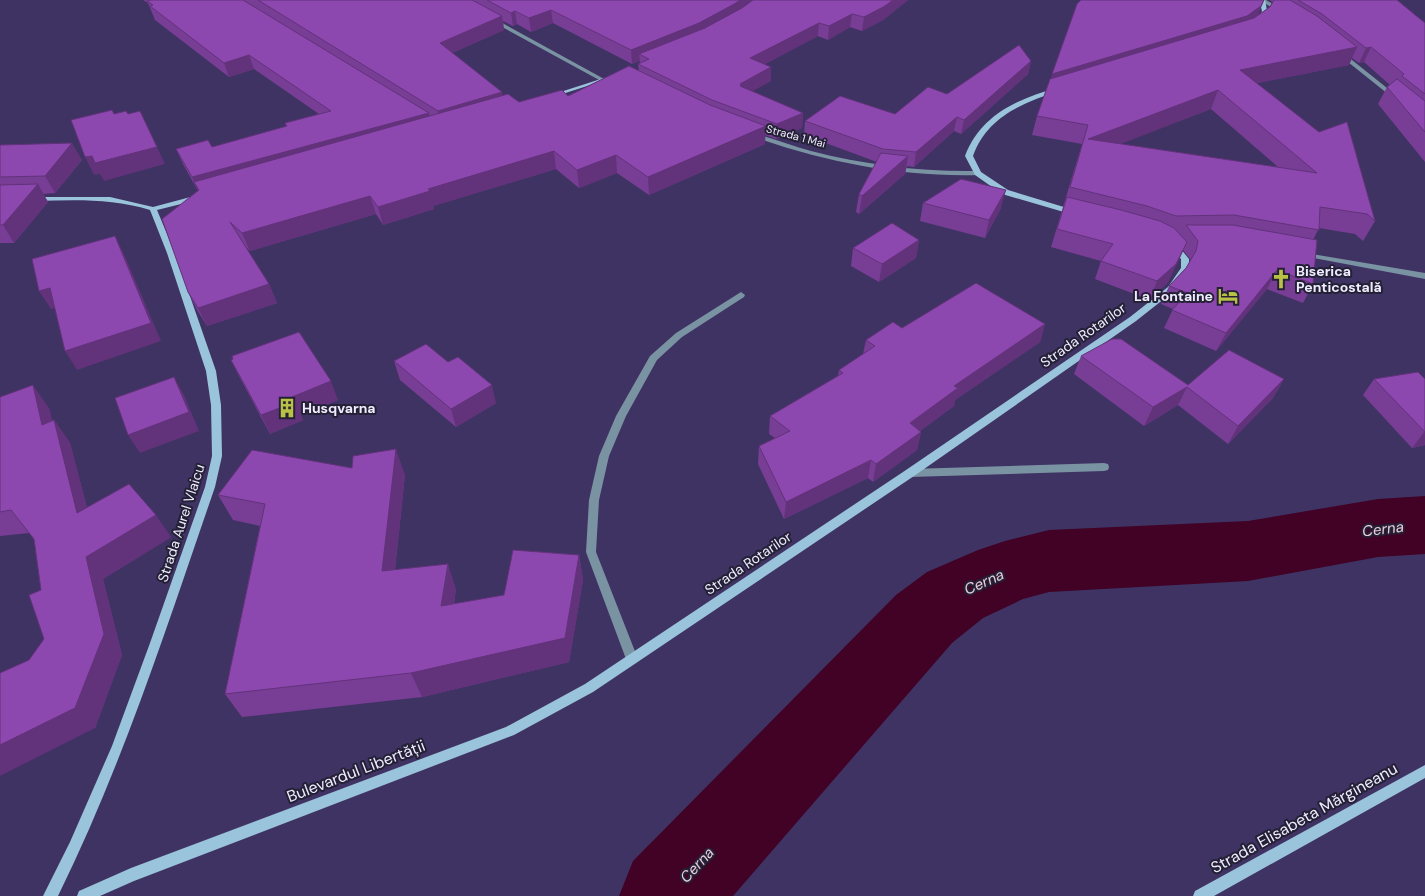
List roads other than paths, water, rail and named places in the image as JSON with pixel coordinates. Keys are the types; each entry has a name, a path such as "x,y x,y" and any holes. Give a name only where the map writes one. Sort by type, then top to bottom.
{"street":[{"path":"1262,0 1291,16"},
{"path":"1252,28 1259,23 1265,11 1262,0"},
{"path":"483,14 603,80"},
{"path":"1337,51 1403,104"},
{"path":"545,98 620,74"},
{"path":"1068,86 1020,103 1004,112 972,143 969,156 978,173 1005,192 1052,208 1080,215"},
{"name":"Strada 1 Mai","path":"743,131 808,152 904,171 944,175 978,173"},
{"path":"27,199 115,200 137,203 153,209 201,196"},
{"name":"Strada Aurel Vlaicu","path":"50,896 94,806 124,731 210,487 216,456 216,405 211,371 171,253 153,209"},
{"name":"Strada Rotarilor","path":"632,659 910,473 1133,319 1171,289 1185,268 1185,259 1168,240 1183,240"},
{"path":"1291,252 1425,276"},
{"path":"632,659 590,552 594,500 604,456 621,416 653,358 679,334 741,295"},
{"path":"910,473 1104,466"},
{"name":"Bulevardul Libertății","path":"84,896 131,875 510,731 560,706 632,659"},
{"name":"Strada Elisabeta Mărgineanu","path":"1200,896 1425,771"}],"waterway":[{"name":"Cerna","path":"668,896 924,619 955,595 1005,572 1049,561 1248,551 1378,528 1425,525"}],"place":[{"name":"Biserica Penticostală","path":"1281,279"},
{"name":"La Fontaine","path":"1228,296"},
{"name":"Husqvarna","path":"287,408"}]}
